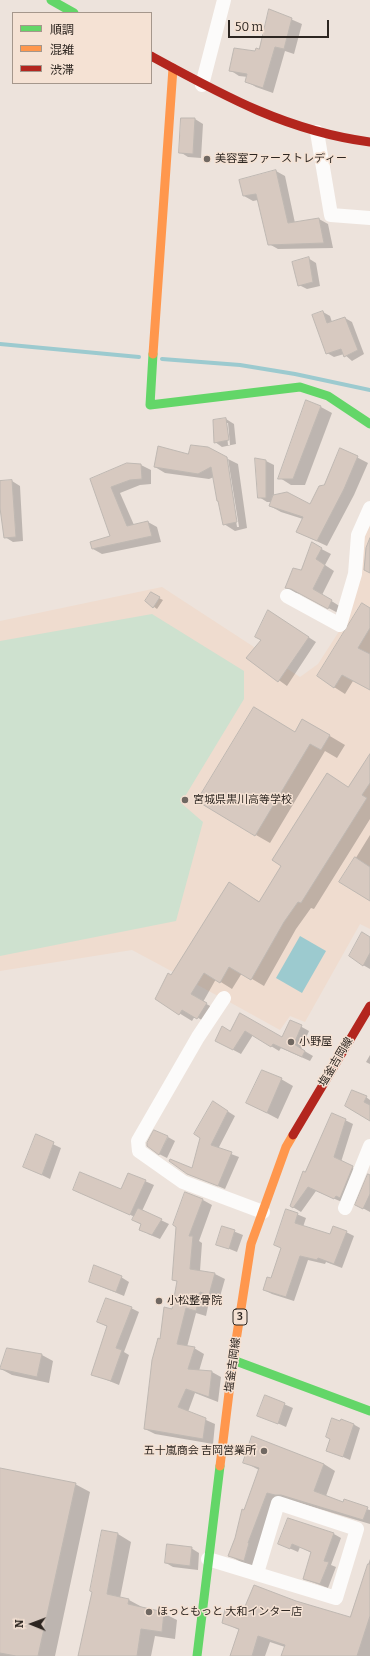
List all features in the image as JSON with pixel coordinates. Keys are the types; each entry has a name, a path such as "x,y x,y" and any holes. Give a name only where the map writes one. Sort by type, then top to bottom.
{"street":[{"path":"51,0 72,12"},
{"path":"202,85 224,0"},
{"path":"152,57 202,85 271,117 317,132 370,142"},
{"path":"173,68 150,404 300,387 314,388 334,399 370,424"},
{"path":"317,132 331,215 370,218"},
{"path":"287,596 340,624 355,574 358,535 370,508"},
{"path":"224,998 198,1037 138,1141 139,1151 183,1182 263,1212"},
{"name":"塩釜吉岡線","path":"197,1656 233,1360 251,1244 286,1147 370,1006"},
{"path":"345,1208 367,1163 370,1146"},
{"path":"233,1360 370,1411"},
{"path":"208,1559 336,1598 357,1529 278,1503 257,1573"}],"shaded area":[{"name":"宮城県黒川高等学校","path":"370,526 370,929 360,924 305,1022 290,1016 280,1030 132,950 0,971 0,621 162,587 300,677 318,664 345,622 360,543"}],"green space":[{"path":"152,614 244,671 244,699 181,803 203,822 176,921 0,956 0,641"}],"water":[{"path":"300,936 326,951 302,993 276,978"}],"building":[{"path":"269,9 292,18 284,49 275,47 263,88 245,82 247,74 229,71 234,48 255,51 256,48 259,49"},
{"path":"181,118 195,118 193,154 179,153"},
{"path":"276,170 288,223 319,218 324,243 268,245 256,194 243,196 239,180"},
{"path":"309,257 313,282 298,286 292,262"},
{"path":"323,311 327,323 345,317 358,350 344,357 341,349 326,354 312,315"},
{"path":"306,400 321,406 293,479 278,479"},
{"path":"226,418 229,440 214,443 213,420"},
{"path":"191,445 208,447 227,457 237,522 223,525 211,467 198,474 154,467 158,446 188,454"},
{"path":"340,448 358,456 344,489 317,541 296,532 303,517 269,506 273,495 287,492 310,504 319,486 324,485"},
{"path":"255,458 266,460 266,498 258,498"},
{"path":"127,463 141,464 142,479 130,480 111,487 127,526 148,521 152,536 92,549 90,542 110,536 90,479"},
{"path":"12,480 16,537 4,538 0,508 0,481"},
{"path":"370,538 370,573 364,570 366,548"},
{"path":"312,542 322,548 316,559 325,565 313,589 332,600 328,609 291,589 285,588 293,568 301,570"},
{"path":"151,592 160,597 153,608 145,601"},
{"path":"362,603 370,608 370,628 358,648 370,654 370,690 342,675 334,688 317,676"},
{"path":"268,610 309,637 278,682 246,658 261,640 255,637"},
{"path":"254,707 295,732 302,719 330,735 321,750 310,744 255,836 197,801"},
{"path":"370,754 370,783 362,795 367,798 301,903 298,902 284,922 251,980 229,967 220,983 204,973 191,994 207,1003 197,1019 182,1010 179,1015 155,999 168,973 171,975 229,882 259,902 281,866 272,860 327,773 348,787"},
{"path":"355,857 370,867 370,901 339,882"},
{"path":"362,932 370,937 370,953 363,966 349,956"},
{"path":"240,1013 282,1037 290,1020 302,1025 294,1044 305,1051 302,1057 273,1044 271,1047 245,1031 233,1050 215,1041 222,1026 230,1031"},
{"path":"262,1070 282,1078 267,1113 246,1103"},
{"path":"352,1090 367,1096 364,1102 370,1105 370,1121 345,1106"},
{"path":"213,1101 228,1111 211,1145 232,1152 218,1186 187,1174 169,1161 170,1159 192,1168 200,1138 194,1134"},
{"path":"332,1113 346,1119 334,1157 353,1166 340,1198 336,1196 334,1199 308,1187 293,1208 290,1206 303,1171 305,1172"},
{"path":"154,1130 168,1136 159,1155 147,1146 147,1143"},
{"path":"36,1134 54,1142 42,1175 23,1167"},
{"path":"80,1172 121,1189 128,1173 146,1180 130,1215 73,1190"},
{"path":"368,1174 370,1175 370,1194 363,1209 355,1205"},
{"path":"185,1192 203,1199 189,1236 193,1236 190,1269 215,1273 209,1295 200,1292 196,1311 186,1308 177,1344 195,1347 188,1369 212,1371 209,1397 186,1389 178,1407 206,1418 203,1439 144,1429 152,1360 158,1338 160,1339 164,1307 172,1309 177,1281 172,1280 176,1227 173,1225"},
{"path":"138,1208 162,1219 152,1235 139,1230 141,1224 132,1220"},
{"path":"286,1209 298,1213 295,1223 330,1234 333,1226 347,1231 334,1264 318,1258 317,1260 300,1256 286,1297 263,1290 267,1277 271,1278 281,1248 274,1245"},
{"path":"222,1226 235,1230 229,1249 216,1245"},
{"path":"94,1265 122,1276 116,1292 89,1282"},
{"path":"106,1298 132,1307 116,1348 122,1350 111,1381 91,1375 107,1326 97,1322"},
{"path":"7,1348 42,1354 37,1377 0,1369"},
{"path":"265,1395 285,1403 278,1424 257,1416"},
{"path":"332,1418 340,1421 341,1419 354,1424 343,1457 326,1451 330,1439 326,1437"},
{"path":"252,1436 324,1464 314,1491 343,1502 344,1499 368,1507 363,1520 281,1495 267,1493 248,1543 244,1561 228,1556 235,1538 242,1509 244,1510 259,1468 243,1463"},
{"path":"0,1468 76,1483 38,1656 16,1656 0,1653"},
{"path":"288,1518 334,1533 324,1561 329,1562 320,1584 303,1579 311,1552 292,1544 290,1549 278,1544"},
{"path":"102,1530 118,1533 107,1594 129,1599 128,1604 164,1612 162,1632 141,1629 137,1656 78,1656 92,1592 90,1591"},
{"path":"167,1544 192,1547 190,1566 165,1563"},
{"path":"368,1564 370,1564 370,1616 357,1656 281,1656 285,1645 258,1636 252,1656 230,1656 239,1629 222,1623 225,1609 241,1616 254,1585 296,1601 350,1617"}],"waterway":[{"path":"0,344 139,357"},
{"path":"162,359 240,365 295,374 370,390"}],"traffic: fast":[{"path":"51,0 72,12"},
{"path":"153,354 150,405 300,387 328,396 370,424"},
{"path":"233,1360 370,1411"},
{"path":"197,1656 220,1466"}],"traffic: slow":[{"path":"153,354 173,68"},
{"path":"220,1466 233,1360 251,1244 286,1147 293,1135"}],"traffic: jam":[{"path":"152,57 230,98 283,121 311,130 370,142"},
{"path":"293,1135 370,1006"}],"place":[{"name":"美容室ファーストレディー","path":"207,159"},
{"name":"宮城県黒川高等学校","path":"185,800"},
{"name":"小野屋","path":"291,1042"},
{"name":"小松整骨院","path":"159,1301"},
{"name":"五十嵐商会 吉岡営業所","path":"264,1451"},
{"name":"ほっともっと 大和インター店","path":"149,1612"}]}
